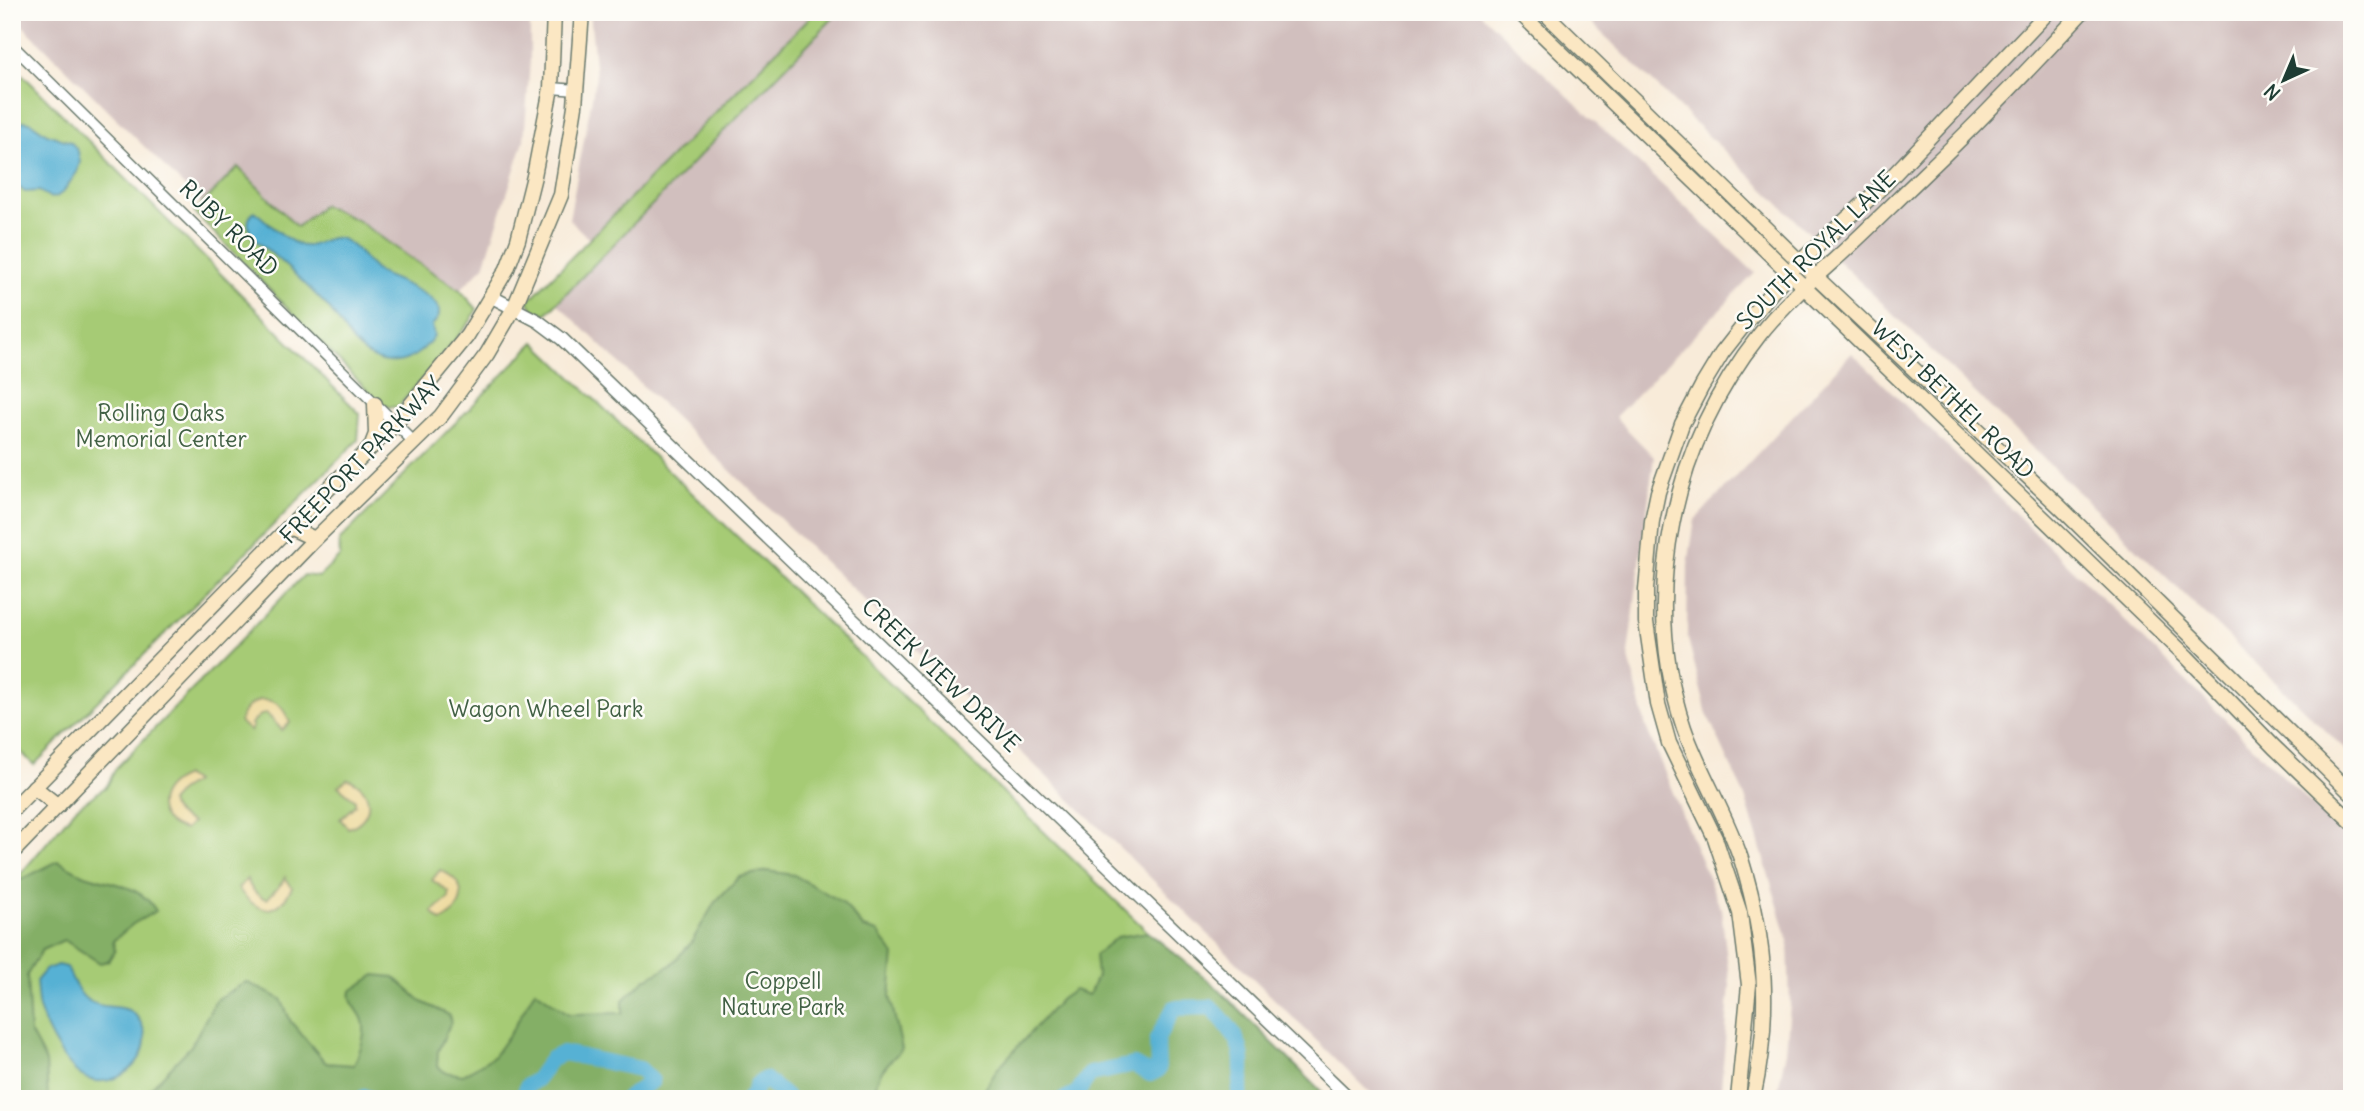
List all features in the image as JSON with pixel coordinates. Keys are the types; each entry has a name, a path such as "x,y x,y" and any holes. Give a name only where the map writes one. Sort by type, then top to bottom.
{"main road":[{"name":"FREEPORT PARKWAY","path":"12,810 289,527 395,424 467,337 507,269 518,240 551,89 554,12"},
{"name":"FREEPORT PARKWAY","path":"12,853 315,539 415,443 464,388 514,308 561,195 577,90 582,12"},
{"name":"WEST BETHEL ROAD","path":"1519,12 1795,267 1816,276 2059,506 2348,791"},
{"name":"WEST BETHEL ROAD","path":"1544,12 1795,267 1805,287 2153,624 2352,822"},
{"name":"SOUTH ROYAL LANE","path":"1738,1099 1749,985 1740,913 1715,838 1669,743 1658,704 1646,622 1651,530 1658,492 1682,424 1722,353 1795,267 1885,184 2048,12"},
{"name":"SOUTH ROYAL LANE","path":"1753,1099 1759,1073 1766,1001 1762,950 1741,860 1696,760 1674,695 1665,641 1663,589 1671,532 1686,469 1720,391 1762,332 1816,276 1924,175 2082,12"},
{"path":"371,447 376,434 375,404"},
{"path":"2044,520 2059,506"},
{"path":"289,527 315,539"},
{"path":"289,527 304,551"},
{"path":"1651,530 1671,532"},
{"path":"2153,624 2165,612"},
{"path":"1680,768 1696,760"},
{"path":"34,787 58,806"},
{"path":"2331,802 2348,791"}],"street":[{"name":"RUBY ROAD","path":"12,45 415,443"},
{"path":"551,89 577,90"},
{"name":"CREEK VIEW DRIVE","path":"492,297 538,321 562,339 1350,1099"}],"shaded area":[{"path":"12,12 530,12 530,62 524,140 484,266 460,290 409,257 298,227 239,167 202,204 12,15"},
{"path":"590,12 815,12 589,239 569,219 596,76"},
{"path":"839,12 1479,12 1755,273 1615,417 1654,457 1628,653 1646,727 1721,909 1730,985 1720,1099 1376,1099 556,302"},
{"path":"1580,12 2352,12 2352,756"},
{"path":"1852,353 2352,844 2352,1086 2340,1099 1776,1099 1786,1051 1790,1005 1788,939 1745,797 1707,714 1687,635 1688,565 1695,520"}],"green space":[{"path":"815,12 839,12 546,314 533,310 528,301"},
{"name":"Rolling Oaks Memorial Center","path":"23,75 360,414 358,440 34,765 12,743 12,86"},
{"path":"238,167 297,227 323,205 357,220 460,290 477,309 470,322 400,405 390,407 377,400 194,212"},
{"name":"Wagon Wheel Park","path":"535,342 1148,932 1214,985 1329,1099 12,1099 12,884 76,808 107,786 116,768 304,575 319,577 340,556 339,541"},
{"path":"58,861 83,874 133,890 150,902 156,911 133,924 113,941 115,951 108,961 100,963 64,940 42,950 27,975 30,1032 46,1062 48,1099 12,1099 12,884"},
{"name":"Coppell Nature Park","path":"767,871 794,875 843,903 864,928 878,932 894,955 890,996 902,1049 877,1080 876,1094 880,1099 137,1099 191,1046 216,1000 246,982 281,999 291,1022 326,1063 354,1065 362,1043 364,1026 362,1017 351,1000 351,991 375,975 394,977 422,1002 449,1015 451,1022 438,1051 437,1066 445,1072 463,1075 494,1056 535,990 569,1014 623,1013 623,1000 646,979 671,965 691,943 715,902 739,877"},
{"path":"1148,932 1214,985 1329,1099 979,1099 998,1068 1061,999 1074,990 1089,995 1097,976 1095,955 1117,937"}],"sand":[{"path":"260,700 271,701 280,706 290,723 282,730 266,713 251,724 253,726 250,731 240,722 241,718 247,708"},
{"path":"186,776 194,782 170,802 175,812 192,823 185,830 166,820 160,804 167,788"},
{"path":"348,779 363,789 368,804 363,818 348,828 340,819 355,805 355,800 338,786"},
{"path":"440,870 456,881 461,895 456,909 441,921 432,912 449,898 449,892 432,880"},
{"path":"285,877 292,887 280,904 273,908 266,909 252,903 238,888 247,879 255,892 267,899"}],"water":[{"path":"23,121 30,122 47,134 71,142 78,151 80,162 77,172 63,192 56,197 51,198 39,191 25,192 12,182 12,128"},
{"path":"254,211 291,241 303,246 330,238 342,239 352,245 378,272 422,293 438,307 439,316 432,325 434,336 425,347 405,360 384,362 363,351 353,342 328,307 292,271 253,238 248,224"},
{"path":"58,965 66,967 86,999 101,1005 124,1008 137,1016 145,1036 144,1047 140,1058 124,1074 102,1081 91,1080 74,1069 59,1050 39,1008 36,981 46,969"}],"waterway":[{"path":"1065,1099 1077,1093 1090,1074 1134,1065 1150,1074 1158,1070 1157,1039 1174,1008 1211,1007 1230,1029 1240,1049 1242,1070 1238,1099"},
{"path":"523,1099 527,1086 537,1079 551,1059 563,1053 640,1069 652,1081 626,1099"},
{"path":"748,1099 757,1085 765,1079 788,1099"},
{"path":"362,1099 370,1099"}]}
